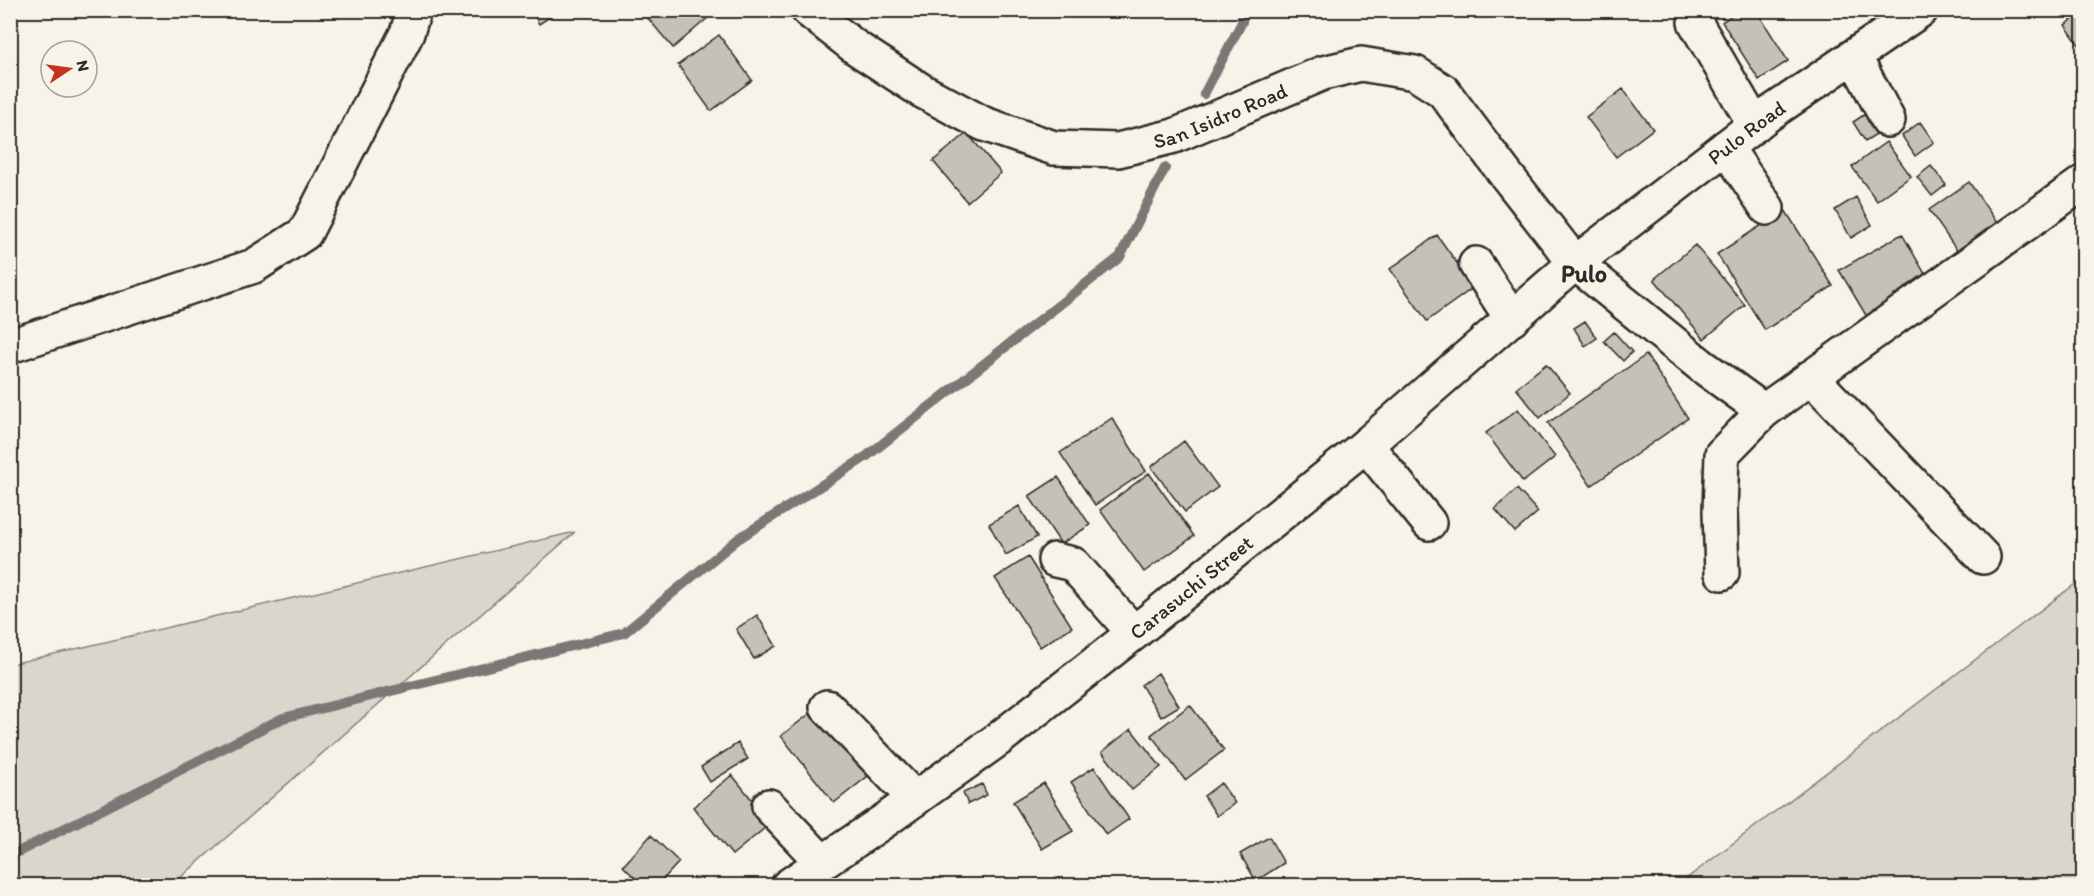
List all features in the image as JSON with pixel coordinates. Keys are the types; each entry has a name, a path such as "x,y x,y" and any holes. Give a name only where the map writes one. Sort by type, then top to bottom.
{"street":[{"path":"10,346 254,266 305,233 407,33 414,10"},
{"name":"San Isidro Road","path":"808,10 855,47 922,91 984,124 1054,148 1118,150 1174,136 1323,73 1361,64 1415,73 1443,91 1575,263 1702,366 1764,411"},
{"name":"Pulo Road","path":"1575,263 1755,125 1921,10"},
{"path":"1695,22 1755,125"},
{"path":"1854,56 1888,120"},
{"path":"1726,147 1767,208"},
{"path":"1722,573 1720,511 1722,454 1764,411 2084,182"},
{"name":"Carasuchi Street","path":"788,885 1000,738 1134,633 1366,446 1575,263"},
{"path":"1476,264 1512,319"},
{"path":"1811,377 1983,557"},
{"path":"1366,446 1430,523"},
{"path":"1054,560 1073,564 1134,633"},
{"path":"827,707 915,799"},
{"path":"770,806 822,862"}],"shaded area":[{"path":"575,532 172,885 11,885 11,664"},
{"path":"2083,578 2083,885 1678,885"}],"building":[{"path":"531,10 561,10 539,24"},
{"path":"641,10 717,10 673,48"},
{"path":"1739,10 1756,10 1788,61 1759,80 1722,22"},
{"path":"2084,12 2084,52 2065,25"},
{"path":"719,35 752,80 711,111 678,65"},
{"path":"1623,89 1653,129 1616,157 1586,117"},
{"path":"1876,107 1888,127 1865,141 1853,122"},
{"path":"1920,122 1934,142 1915,156 1902,136"},
{"path":"967,133 1001,173 967,202 933,161"},
{"path":"1886,142 1911,176 1877,201 1852,167"},
{"path":"1931,166 1946,185 1932,196 1917,177"},
{"path":"1969,182 2004,233 1964,261 1929,210"},
{"path":"1856,197 1872,225 1851,238 1835,210"},
{"path":"1785,210 1833,286 1765,330 1717,254"},
{"path":"1902,234 1932,286 1870,322 1839,270"},
{"path":"1437,235 1474,287 1427,321 1390,269"},
{"path":"1695,245 1745,305 1704,339 1654,279"},
{"path":"1585,321 1597,338 1585,346 1574,328"},
{"path":"1614,332 1632,352 1623,361 1604,341"},
{"path":"1646,355 1688,418 1591,486 1548,423"},
{"path":"1546,364 1570,393 1540,418 1516,388"},
{"path":"1518,409 1555,457 1523,482 1486,433"},
{"path":"1112,418 1146,471 1095,505 1060,453"},
{"path":"1184,441 1218,487 1185,512 1151,467"},
{"path":"1149,473 1194,536 1144,572 1100,510"},
{"path":"1058,477 1090,525 1061,544 1029,496"},
{"path":"1517,489 1538,512 1515,532 1495,509"},
{"path":"1019,506 1037,537 1006,555 989,524"},
{"path":"1028,557 1072,627 1040,647 995,578"},
{"path":"757,615 776,646 754,659 736,629"},
{"path":"1158,673 1179,706 1161,717 1141,685"},
{"path":"821,705 873,772 834,803 781,736"},
{"path":"1190,705 1224,750 1185,780 1151,735"},
{"path":"1131,729 1161,767 1132,790 1102,752"},
{"path":"738,743 748,759 710,782 701,767"},
{"path":"1094,767 1129,819 1106,835 1071,782"},
{"path":"732,775 771,823 732,855 693,807"},
{"path":"1044,783 1073,831 1042,849 1013,802"},
{"path":"1221,783 1235,803 1217,816 1204,796"},
{"path":"982,784 987,795 968,804 963,793"},
{"path":"651,835 679,862 657,886 643,886 623,866"},
{"path":"1269,837 1284,863 1256,881 1240,854"}],"waterway":[{"path":"1204,94 1242,22 1243,10"},
{"path":"10,856 283,718 624,633 738,539 867,456 1120,257 1165,168"}],"district":[{"name":"Pulo","path":"1584,273"}]}
